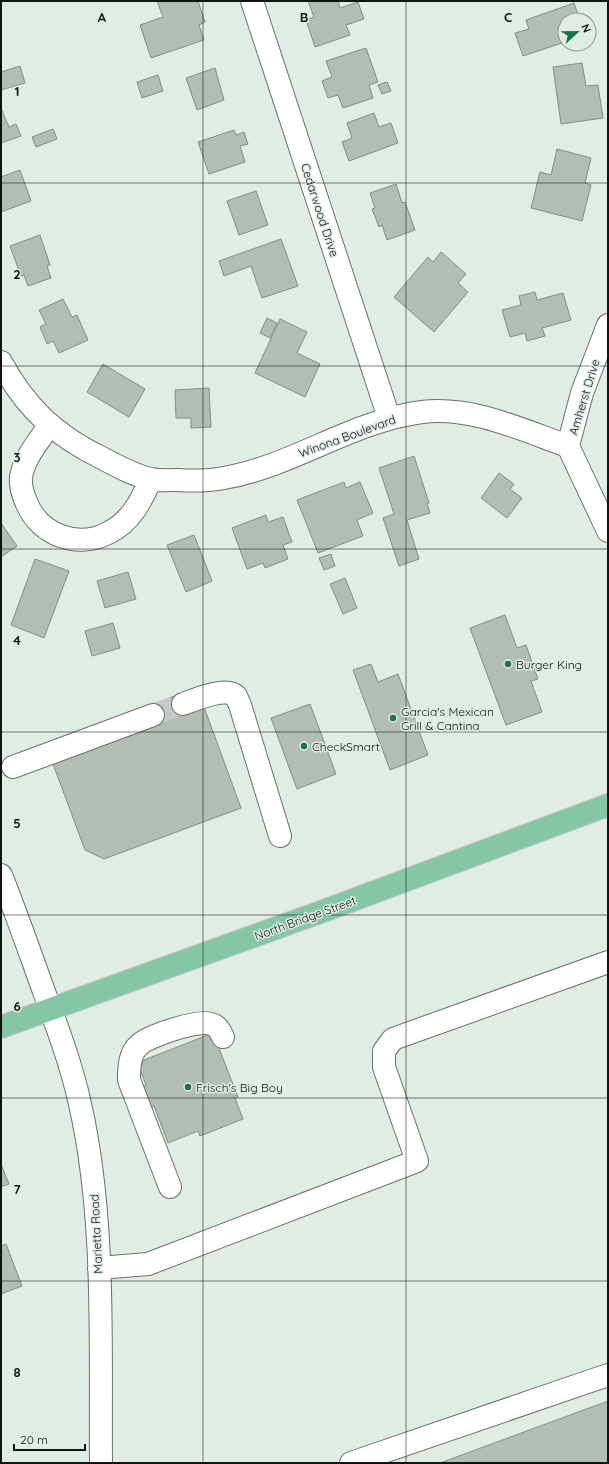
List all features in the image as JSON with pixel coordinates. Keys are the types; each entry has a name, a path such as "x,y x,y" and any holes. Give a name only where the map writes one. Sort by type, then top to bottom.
{"main road":[{"name":"North Bridge Street","path":"1,1027 318,913 608,805"}],"street":[{"name":"Cedarwood Drive","path":"252,1 389,418"},
{"name":"Amherst Drive","path":"568,446 582,393 608,324"},
{"name":"Winona Boulevard","path":"1,362 9,376 49,426 82,449 151,479 189,481 224,478 262,468 389,418 423,412 464,413 504,423 568,446"},
{"path":"49,426 28,458 21,477 22,492 32,514 39,523 52,533 70,540 92,540 109,533 126,520 138,506 151,479"},
{"path":"568,446 608,531"},
{"path":"183,704 221,692 230,693 236,696 280,836"},
{"path":"13,767 153,716"},
{"name":"Marietta Road","path":"1,875 70,1064 80,1104 94,1195 99,1268 101,1463"},
{"path":"99,1268 148,1264 416,1161 384,1067 384,1051 393,1039 608,962"},
{"path":"170,1187 129,1080 129,1067 132,1056 139,1045 150,1039 200,1022 210,1023 217,1027 223,1037"},
{"path":"351,1463 608,1375"}],"building":[{"path":"157,1 198,1 205,22 199,25 204,40 151,58 140,25 163,17"},
{"path":"308,1 338,1 340,8 358,2 364,19 346,25 350,35 315,47 306,20 314,17"},
{"path":"574,3 577,12 557,12 557,45 523,56 515,33 529,29 526,20"},
{"path":"366,48 378,82 369,85 373,98 343,108 338,95 328,98 322,81 332,77 326,61"},
{"path":"582,63 586,86 598,85 603,118 561,124 553,67"},
{"path":"20,66 25,83 1,90 1,72"},
{"path":"215,68 224,100 197,110 186,78"},
{"path":"158,75 163,91 142,98 137,82"},
{"path":"387,82 391,91 382,94 378,85"},
{"path":"1,108 9,127 16,124 21,136 1,143"},
{"path":"374,113 379,127 391,123 398,143 349,161 342,142 352,138 347,123"},
{"path":"53,129 57,139 36,147 32,137"},
{"path":"234,130 236,135 244,132 248,144 240,146 245,162 209,174 198,142"},
{"path":"557,149 591,158 585,183 591,185 582,221 531,208 540,172 551,175"},
{"path":"20,170 31,201 1,212 1,177"},
{"path":"396,184 402,203 405,202 415,230 387,240 382,225 379,227 372,209 375,208 370,193"},
{"path":"256,191 268,225 239,235 227,201"},
{"path":"40,235 50,265 47,266 51,278 28,286 24,275 21,276 10,246"},
{"path":"281,239 298,286 262,298 251,266 224,276 219,261"},
{"path":"441,252 466,274 458,283 468,292 434,332 394,297 428,257 433,262"},
{"path":"535,292 537,300 563,293 571,320 542,328 545,336 527,341 525,333 510,337 502,310 521,305 519,296"},
{"path":"63,299 72,317 77,315 88,340 59,353 53,341 47,344 40,327 46,324 39,310"},
{"path":"267,318 277,323 270,338 260,333"},
{"path":"280,319 307,332 297,353 320,364 305,397 255,373"},
{"path":"103,364 145,389 129,417 87,392"},
{"path":"209,388 211,427 191,428 191,418 176,418 175,390"},
{"path":"414,456 429,503 427,503 430,513 407,520 419,559 399,566 383,518 394,514 379,468"},
{"path":"499,473 514,484 510,489 522,498 507,518 481,498"},
{"path":"344,482 346,488 360,482 373,513 357,520 363,536 318,553 297,500"},
{"path":"266,515 268,522 283,517 292,542 283,545 288,559 265,568 263,563 247,569 232,528"},
{"path":"1,523 17,546 1,557"},
{"path":"194,535 212,581 186,592 167,545"},
{"path":"331,554 335,566 324,570 319,558"},
{"path":"35,559 69,571 44,638 11,625"},
{"path":"128,572 136,599 105,608 97,581"},
{"path":"345,578 357,608 343,614 330,584"},
{"name":"Burger King","path":"505,615 517,648 526,645 538,679 531,681 542,712 506,725 470,628"},
{"path":"113,623 120,648 92,656 85,631"},
{"name":"Garcia's Mexican Grill & Cantina","path":"371,664 378,682 398,674 428,755 390,770 353,670"},
{"path":"180,694 204,707 241,808 104,859 85,850 53,764 156,726 149,706"},
{"name":"CheckSmart","path":"310,704 336,774 297,789 271,718"},
{"name":"Frisch's Big Boy","path":"213,1033 238,1097 235,1098 243,1119 200,1136 198,1131 168,1143 154,1106 148,1108 139,1088 146,1085 140,1069 144,1060"},
{"path":"1,1164 9,1184 1,1187"},
{"path":"6,1244 22,1286 1,1294 1,1246"},
{"path":"608,1401 608,1463 440,1463"}],"tunnel":[{"path":"153,715 183,704"}],"place":[{"name":"Burger King","path":"508,664"},
{"name":"Garcia's Mexican Grill & Cantina","path":"393,718"},
{"name":"CheckSmart","path":"304,746"},
{"name":"Frisch's Big Boy","path":"188,1087"}]}
